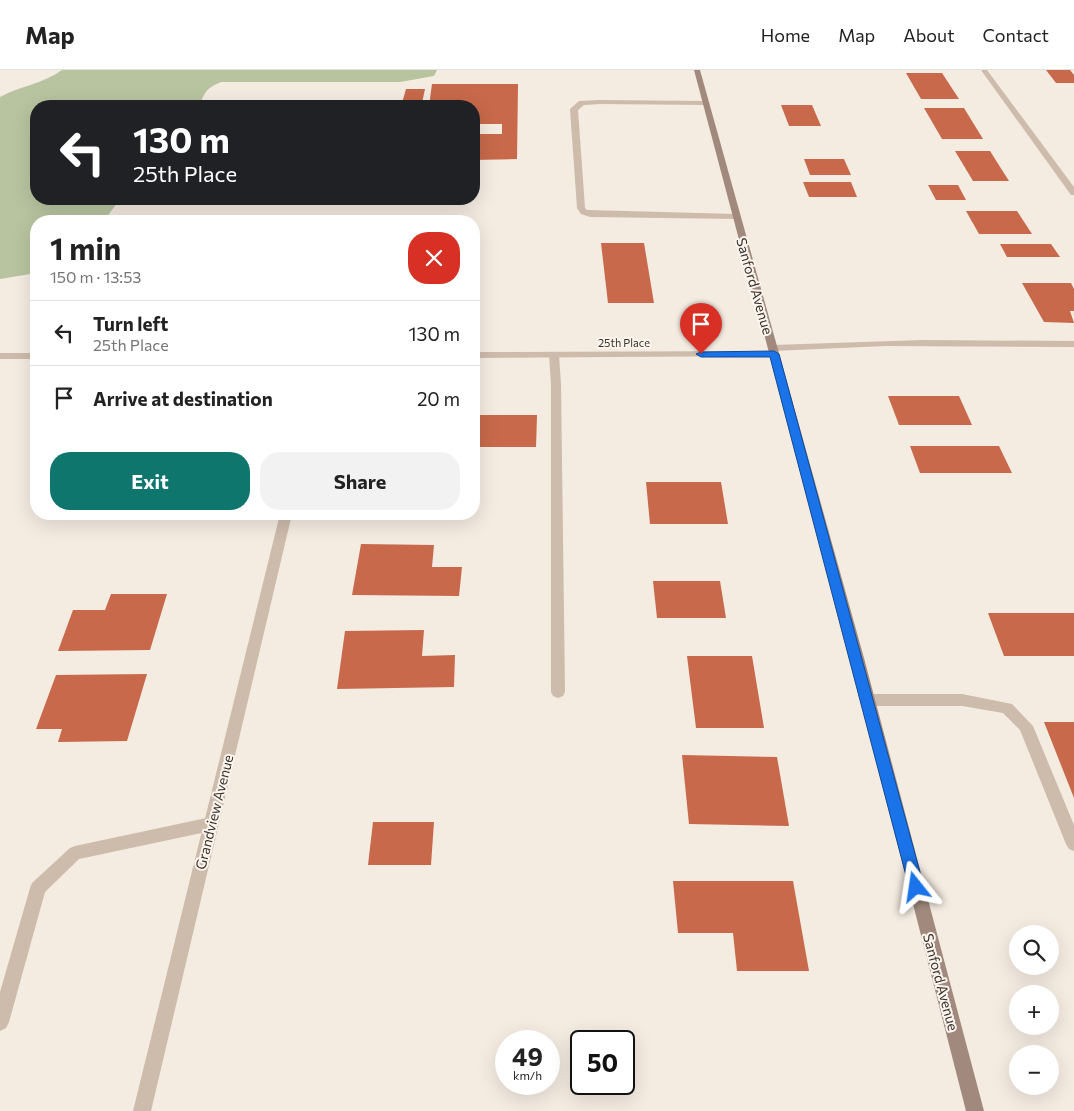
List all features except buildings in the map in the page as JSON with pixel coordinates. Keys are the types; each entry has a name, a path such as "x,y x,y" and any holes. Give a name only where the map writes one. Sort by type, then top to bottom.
{"main road":[{"name":"Sanford Avenue","path":"697,70 868,700 975,1111"}],"street":[{"path":"984,70 1074,193"},
{"path":"706,103 600,102 582,104 574,109 581,208 590,214 736,217"},
{"name":"25th Place","path":"480,355 774,351 832,344 932,342 1074,344"},
{"path":"554,355 556,384 558,692"},
{"path":"0,356 30,356"},
{"name":"Grandview Avenue","path":"142,1111 285,520"},
{"path":"868,700 962,700 1007,708 1026,726 1074,844"},
{"path":"0,1022 38,888 75,853 212,824"}],"green space":[{"path":"62,70 437,70 434,76 400,82 221,82 207,91 202,100 30,100 30,205 116,205 108,215 30,215 30,274 0,279 0,97 55,75"}],"route":[{"path":"701,354 774,354 857,658 916,887"}]}
